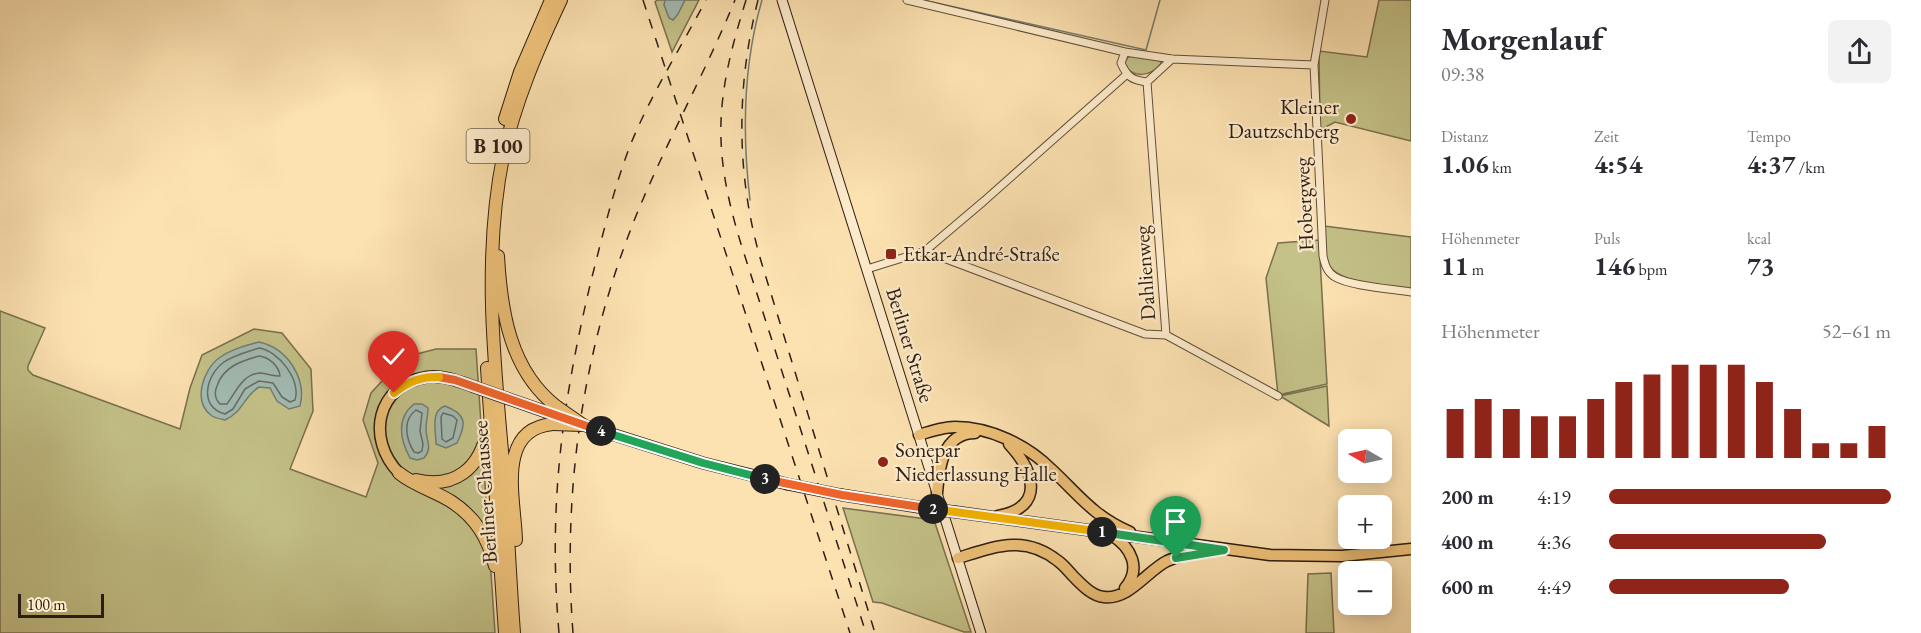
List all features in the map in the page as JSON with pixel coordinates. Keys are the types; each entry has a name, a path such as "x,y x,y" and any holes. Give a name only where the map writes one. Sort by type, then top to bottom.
{"highway":[{"name":"Berliner Chaussee","path":"505,633 489,403 483,249 490,185 500,135 512,92 551,0"},
{"name":"Berliner Chaussee","path":"514,633 490,298 492,250 503,157 515,112 538,51 561,0"},
{"path":"496,206 502,302 509,330 523,368 555,415 583,425"},
{"path":"399,473 413,480 428,483 461,476 476,462 484,444 489,403"},
{"path":"513,619 516,563 513,462 521,439 530,430 543,425 555,415"},
{"path":"399,473 409,481 451,502 482,530 490,548 503,606"}],"main road":[{"path":"399,473 385,455 379,429 380,417 386,403 394,393 414,380 428,377 455,380 555,415"},
{"path":"583,425 703,463 787,484 931,509 1270,555 1318,557 1375,554 1411,549"},
{"path":"919,435 956,427 989,433 1016,443 1043,461 1091,510 1102,518 1144,538"},
{"path":"937,494 938,471 942,458 950,445 969,433 989,433"},
{"path":"991,517 1018,510 1029,496 1031,486 1030,473 1024,461 1005,439"},
{"path":"1108,533 1125,545 1134,561 1129,584 1116,596"},
{"path":"958,558 1000,545 1030,546 1047,553 1060,562 1085,588 1096,595 1105,597 1116,596 1129,590 1166,562 1185,555 1224,550"}],"street":[{"name":"Berliner Straße","path":"782,0 981,633"},
{"path":"908,0 1125,52 1172,59 1314,65"},
{"name":"Hobergweg","path":"1325,0 1314,65 1323,256 1327,269 1334,276 1411,292"},
{"path":"1125,52 1121,63 1126,75 1134,80 1147,82 1172,59"},
{"path":"867,269 925,251 1126,75"},
{"name":"Dahlienweg","path":"1147,82 1166,335 1278,396"},
{"path":"925,251 1145,334 1166,335"}],"shaded area":[{"path":"657,0 699,0 672,52 655,2"},
{"path":"1379,0 1411,0 1411,141 1335,122 1320,130 1319,51 1367,57"},
{"path":"1128,57 1160,60 1161,64 1147,74 1136,74 1124,63"},
{"path":"1324,226 1411,237 1411,289 1366,283 1334,271 1325,255"},
{"path":"1319,240 1327,384 1278,395 1266,278 1278,243"},
{"path":"0,311 45,328 28,366 28,370 33,375 180,429 190,388 202,355 254,329 282,333 311,369 313,411 290,469 366,497 378,463 363,420 371,393 394,368 413,355 436,349 476,349 495,633 0,633"},
{"path":"1327,386 1329,426 1280,396"},
{"path":"843,508 934,520 971,632 964,632 882,603 873,602"},
{"path":"1331,573 1334,633 1306,633 1308,574"}],"water":[{"path":"665,0 685,0 673,20 669,18 664,5"},
{"path":"259,342 278,351 293,366 300,385 300,406 289,409 277,401 270,388 259,387 240,408 225,420 212,416 202,403 201,395 208,370 224,355"},
{"path":"414,404 422,404 428,408 426,429 428,451 424,458 417,460 410,458 401,430 404,416"},
{"path":"445,406 457,412 463,420 457,443 446,448 436,444 435,428 437,412"}],"waterway":[{"path":"750,200 746,150 746,99 751,49 762,0"},
{"path":"923,0 1146,50 1160,0"}],"railway":[{"path":"643,0 850,633"},
{"path":"559,633 555,542 560,456 572,370 591,281 614,193 632,141 706,0"},
{"path":"573,633 570,579 574,472 590,365 603,313 638,211 735,0"},
{"path":"746,0 728,65 723,94 721,149 725,178 741,244 866,633"},
{"path":"758,0 746,65 742,131 743,164 753,229 875,633"}],"place":[{"name":"Kleiner Dautzschberg","path":"1351,119"},
{"name":"Etkar-André-Straße","path":"891,254"},
{"name":"Sonepar Niederlassung Halle","path":"883,462"}],"route":[{"path":"394,393 414,380 441,377 643,445 787,484 885,502 1224,550 1195,553 1176,558"}]}
